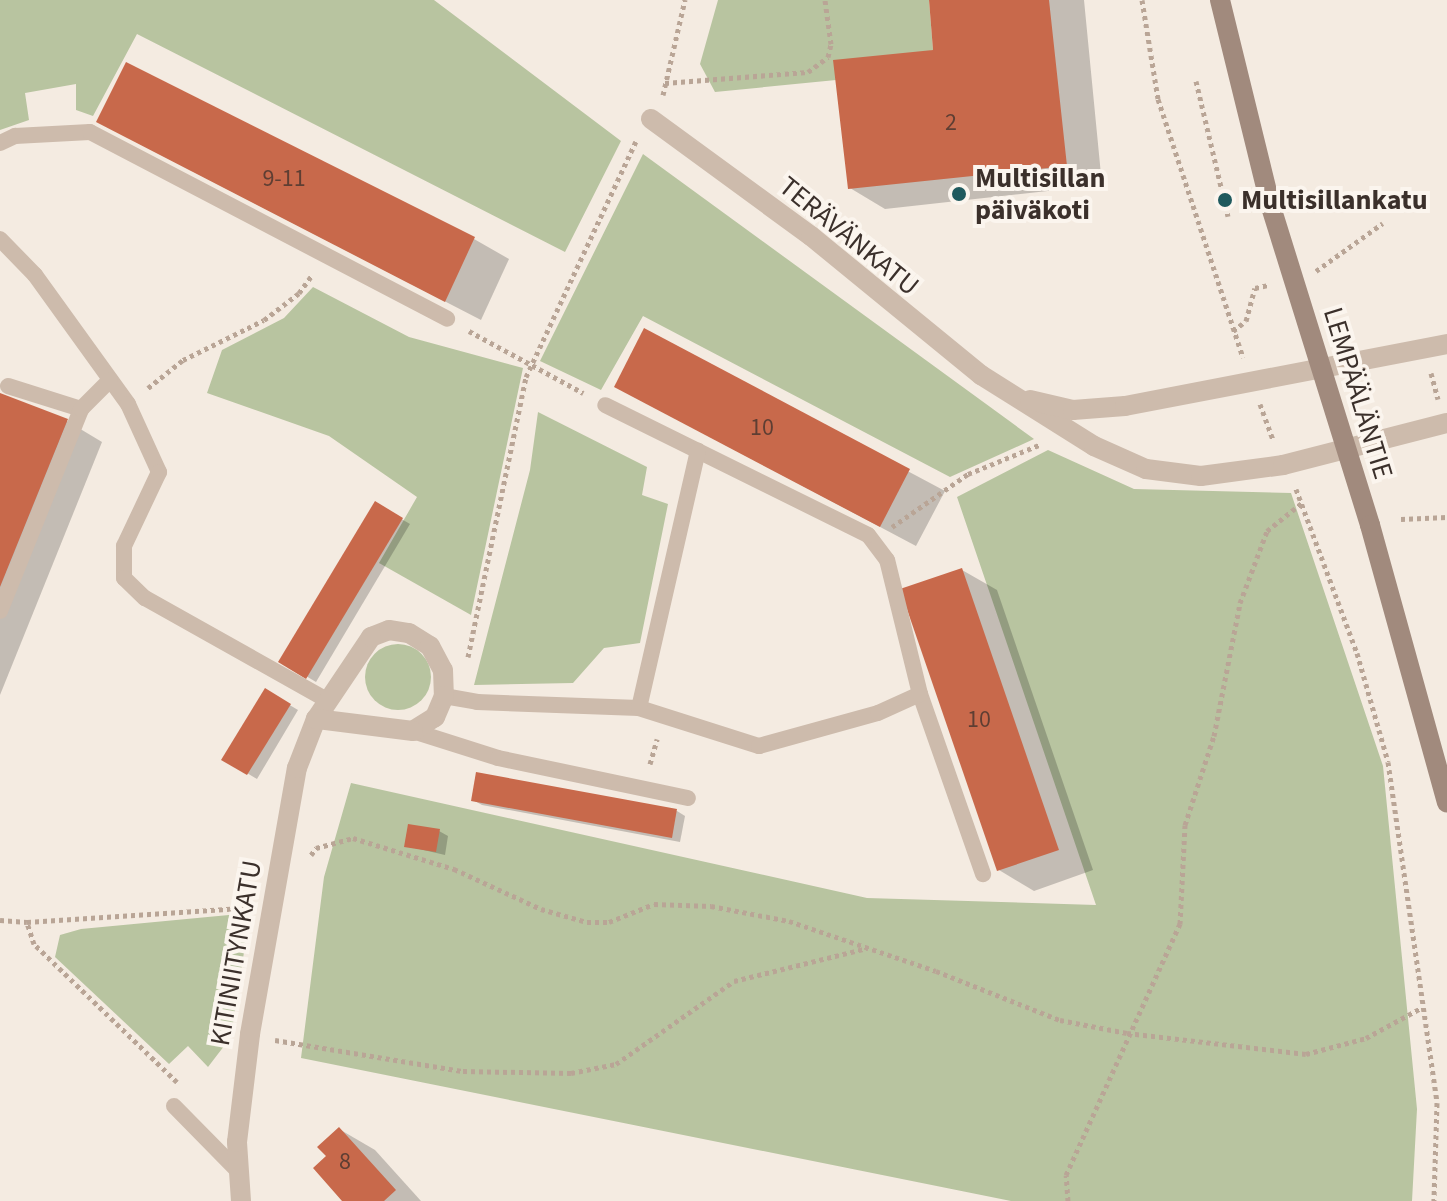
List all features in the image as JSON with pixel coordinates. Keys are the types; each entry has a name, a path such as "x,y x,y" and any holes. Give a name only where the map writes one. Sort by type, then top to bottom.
{"main road":[{"name":"LEMPÄÄLÄNTIE","path":"1220,0 1271,207 1447,802"}],"street":[{"name":"TERÄVÄNKATU","path":"651,119 811,236 912,323 1011,396 1146,469 1201,476 1283,465 1344,446"},
{"path":"1320,365 1447,344"},
{"name":"TERÄVÄNKATU","path":"1011,396 1073,410 1125,406 1320,365"},
{"path":"1344,446 1447,423"},
{"name":"KITINIITYNKATU","path":"241,1201 237,1170 250,1034 297,768 316,719 371,637 389,630 409,633 430,646 443,670"},
{"path":"316,719 413,731 435,717 444,696 443,670"}],"lane":[{"path":"0,143 15,136 90,132 447,319"},
{"path":"0,239 35,275 128,404 159,472 124,546 124,578 145,598 327,700"},
{"path":"0,611 81,409 110,380"},
{"path":"8,386 81,409"},
{"path":"605,405 868,535 887,560 920,694 983,874"},
{"path":"639,708 698,451"},
{"path":"444,696 477,702 639,708 759,746 878,713 920,694"},
{"path":"413,731 498,758 688,798"},
{"path":"174,1106 237,1170"}],"path":[{"path":"443,670 467,665 532,365 612,184 651,119 665,83 685,0"},
{"path":"665,83 808,72 828,57 831,44 825,0"},
{"path":"1142,0 1158,99 1233,331 1283,465 1303,502 1357,653 1388,762 1437,1103 1434,1201"},
{"path":"1196,81 1228,216"},
{"path":"1325,268 1357,238 1383,223"},
{"path":"128,404 183,360 264,320 299,293 326,255"},
{"path":"1233,331 1246,321 1255,288"},
{"path":"447,319 605,405"},
{"path":"885,532 968,474 1044,443 1057,423"},
{"path":"1068,1201 1066,1175 1127,1033 1180,924 1185,825 1214,736 1240,603 1267,531 1303,502"},
{"path":"1401,519 1447,517"},
{"path":"643,788 664,715"},
{"path":"307,860 316,848 353,838 454,869 541,909 587,922 609,922 654,904 711,906 789,921 869,947 1060,1020 1127,1033 1306,1054 1366,1038 1421,1008"},
{"path":"0,920 27,922 272,906"},
{"path":"27,922 34,944 182,1087"},
{"path":"250,1034 463,1071 571,1073 616,1064 734,981 869,947"}],"green space":[{"path":"0,0 434,0 621,141 565,252 137,34 93,116 76,110 76,84 25,93 29,120 0,130"},
{"path":"718,0 929,0 933,50 836,80 715,92 700,64"},
{"path":"643,154 1034,439 950,477 643,316 601,390 540,361"},
{"path":"313,287 409,337 523,368 471,615 379,563 417,497 329,436 207,393 222,350 284,318"},
{"path":"538,412 647,467 642,495 668,504 640,643 604,648 573,683 474,685 530,470"},
{"path":"1048,450 1134,489 1291,493 1383,766 1417,1109 1412,1201 1011,1201 301,1058 324,877 351,783 867,898 1096,905 957,497"},
{"path":"391,644 405,644 417,649 426,658 431,677 429,690 422,701 405,710 391,710 379,705 370,696 365,684 365,670 370,658 379,649"},
{"path":"250,913 231,1037 208,1067 188,1046 169,1064 55,957 60,935 81,929"}],"building":[{"path":"929,0 1049,0 1067,166 848,189 833,60 933,50"},
{"path":"126,62 475,237 445,302 96,122"},
{"path":"644,328 910,469 880,527 614,387"},
{"path":"0,393 68,419 0,587"},
{"path":"375,501 403,518 306,679 278,662"},
{"path":"962,568 1059,850 997,871 900,589"},
{"path":"265,688 291,704 247,775 221,760"},
{"path":"476,772 677,809 672,838 471,801"},
{"path":"408,824 440,829 436,852 404,847"},
{"path":"339,1127 396,1190 384,1201 342,1201 313,1168 326,1156 317,1147"}],"place":[{"name":"Multisillan päiväkoti","path":"959,194"},
{"name":"Multisillankatu","path":"1225,200"}]}
